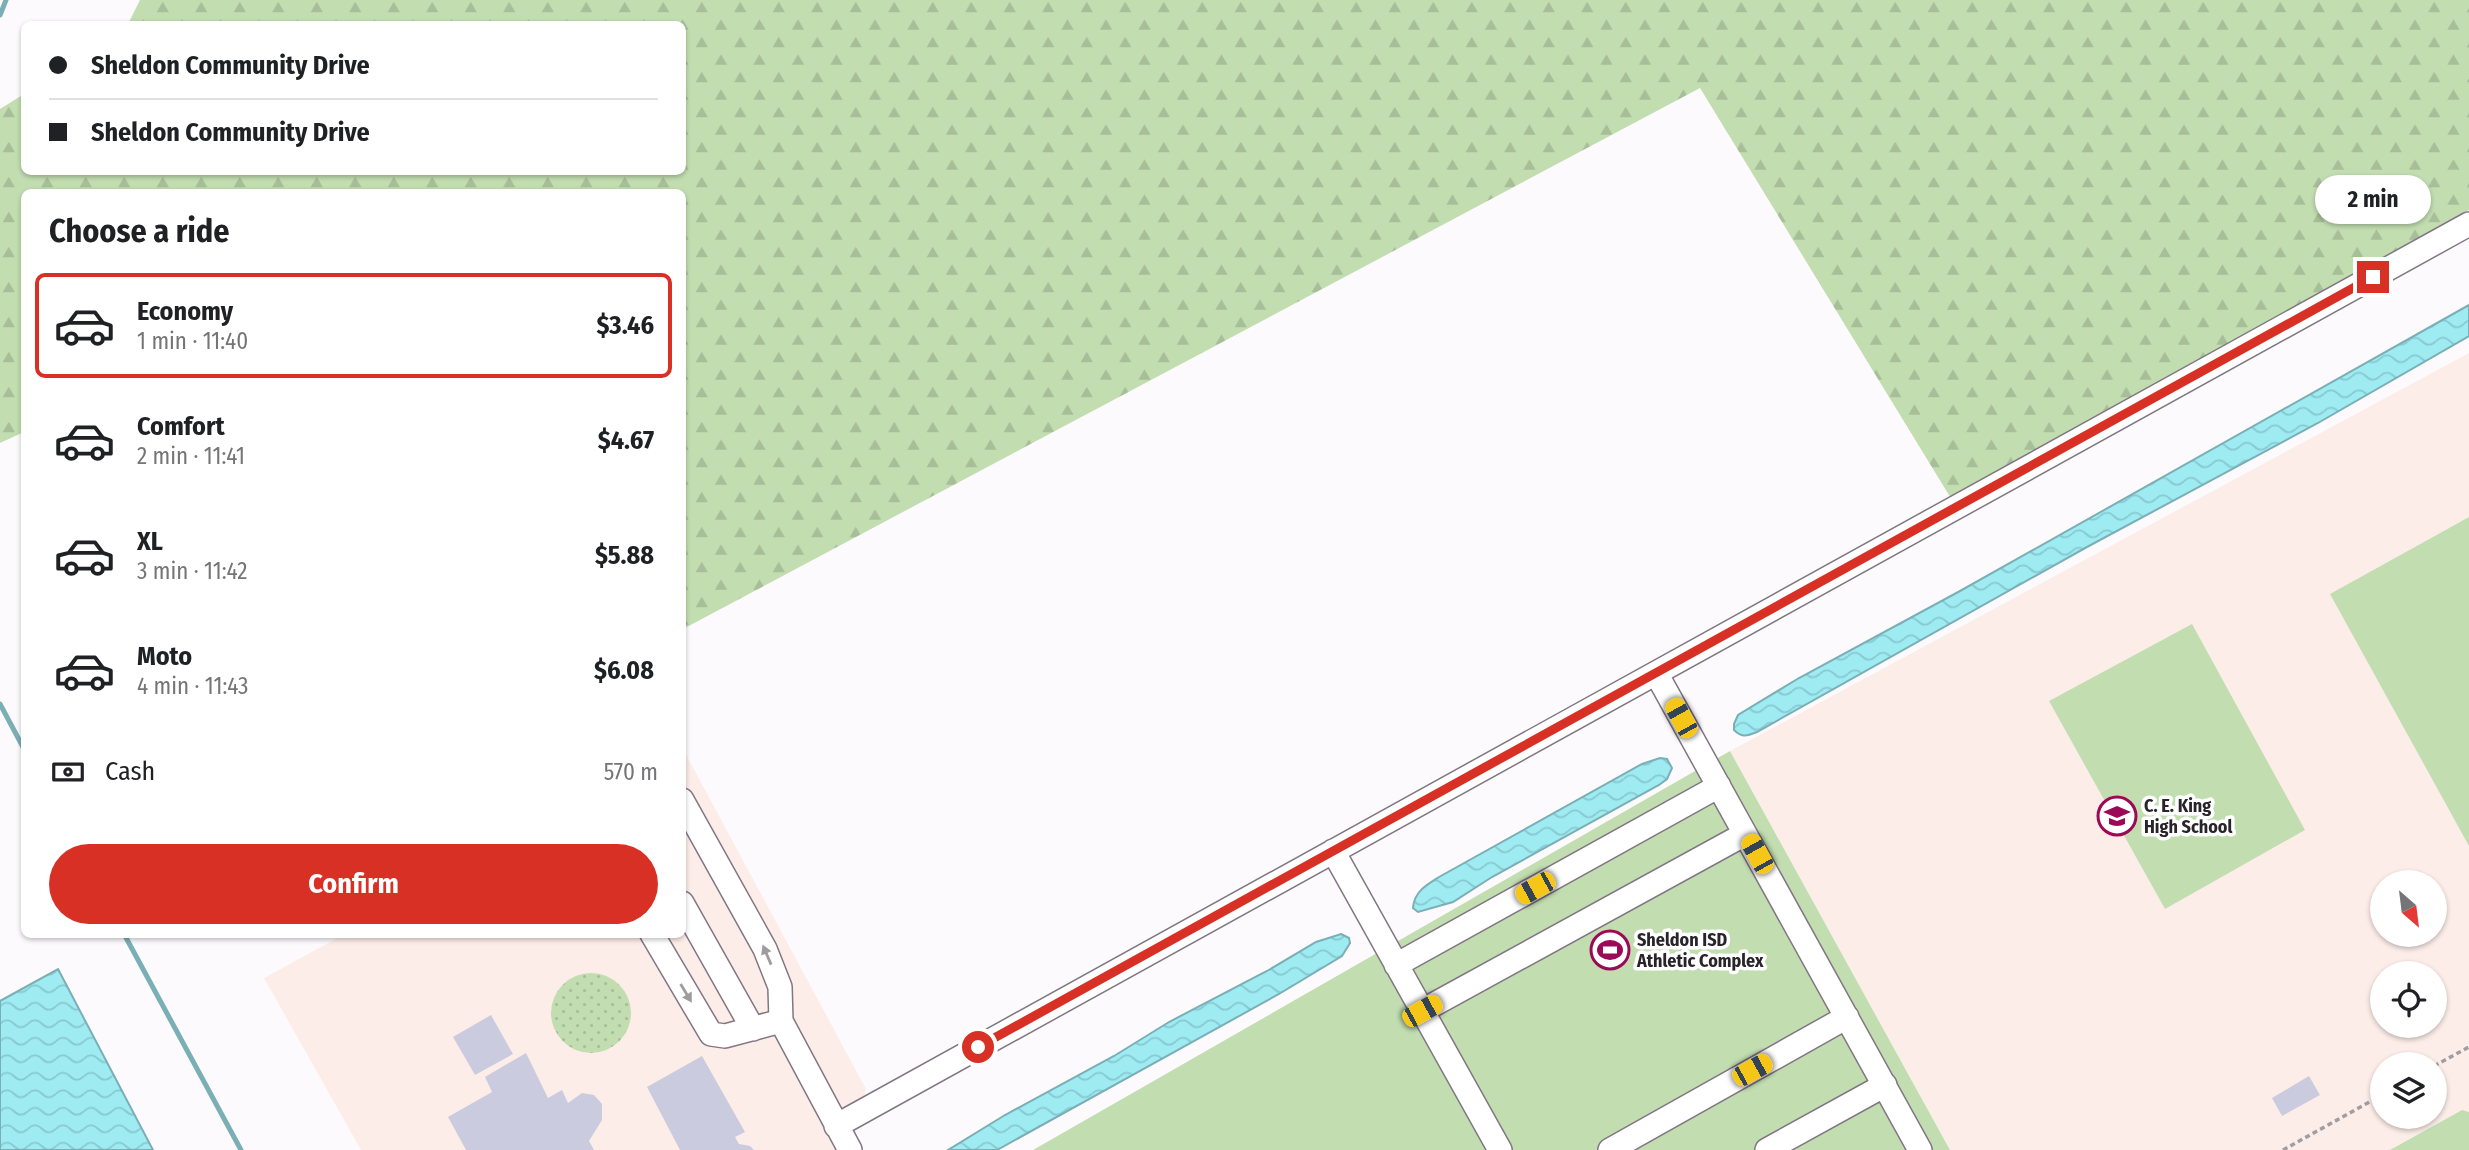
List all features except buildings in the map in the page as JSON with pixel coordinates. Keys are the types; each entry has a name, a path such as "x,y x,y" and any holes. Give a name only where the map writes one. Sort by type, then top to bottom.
{"street":[{"path":"836,1126 2469,224"},
{"path":"1656,673 1920,1150"},
{"path":"1396,965 1719,786"},
{"path":"686,809 765,949 780,987 781,1021 850,1150"},
{"path":"1422,1011 1745,834"},
{"path":"1333,851 1500,1150"},
{"path":"686,910 753,1029"},
{"path":"654,938 711,1034 725,1036 781,1021"},
{"path":"1610,1150 1847,1017"},
{"path":"1767,1150 1885,1085"}],"path":[{"path":"2447,1059 2469,1047"},
{"path":"2283,1150 2370,1103"}],"shaded area":[{"name":"C. E. King High School","path":"2469,353 2469,1150 1950,1150 1730,751"},
{"path":"686,755 866,1089 852,1150 361,1150 264,978 337,938 686,938"}],"green space":[{"path":"140,0 2469,0 2469,210 1952,500 1700,88 686,627 686,189 21,189 21,433 0,443 0,109 21,96 21,175 686,175 686,21 130,21"},
{"path":"2469,517 2469,846 2330,594"},
{"path":"2192,624 2305,830 2165,909 2049,701"},
{"name":"Sheldon ISD Athletic Complex","path":"1730,751 1950,1150 1033,1150"},
{"path":"591,973 606,976 619,985 628,998 631,1013 628,1028 619,1041 606,1050 591,1053 576,1050 563,1041 554,1028 551,1013 554,998 563,985 576,976"},
{"path":"2462,1110 2469,1112 2469,1150 2390,1150 2428,1129 2447,1129 2447,1118"}],"water":[{"path":"2469,305 2469,336 2318,423 2087,547 1757,732 1745,736 1734,730 1738,715 1799,678 1960,591"},
{"path":"1660,758 1667,759 1672,768 1667,779 1659,785 1492,877 1453,902 1418,912 1413,908 1418,893 1439,877 1642,764"},
{"path":"1341,934 1349,938 1350,943 1342,956 1279,994 997,1150 948,1150 1169,1022 1316,942"},
{"path":"58,969 153,1150 0,1150 0,1001"}],"waterway":[{"path":"0,15 6,0"},
{"path":"0,704 21,743"},
{"path":"126,938 241,1150"}],"place":[{"name":"C. E. King High School","path":"2117,816"},
{"name":"Sheldon ISD Athletic Complex","path":"1610,950"}],"route":[{"path":"978,1047 2373,277"}]}
